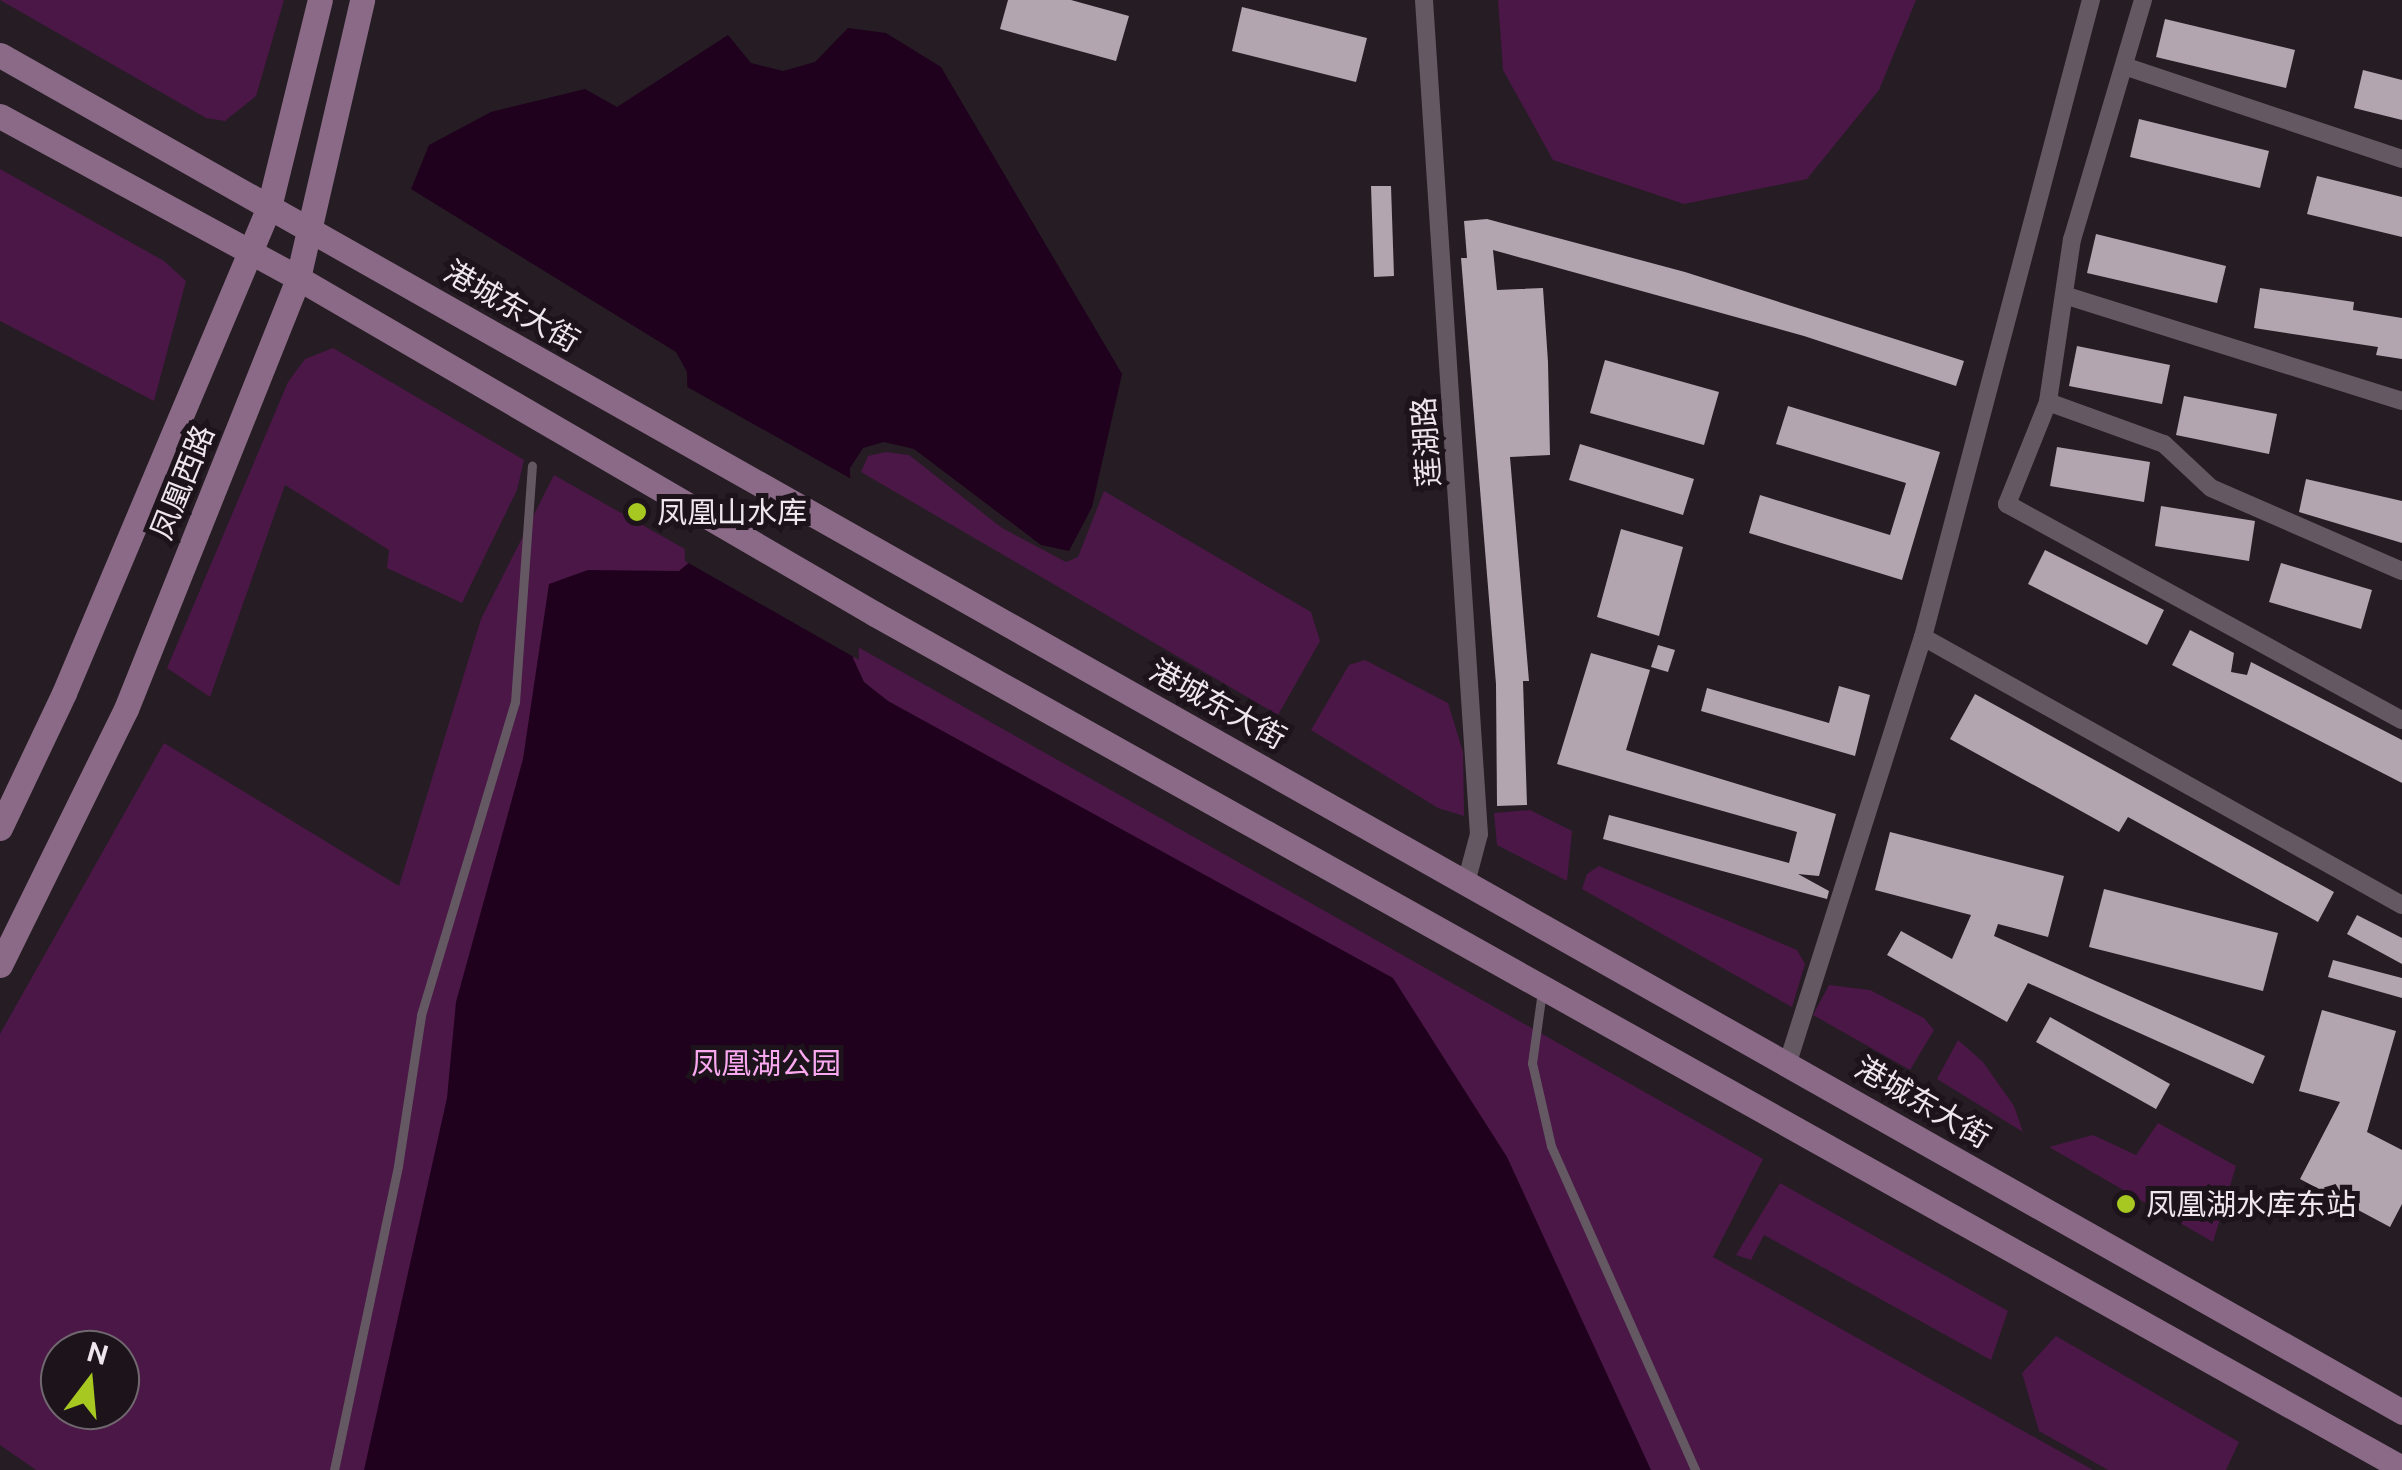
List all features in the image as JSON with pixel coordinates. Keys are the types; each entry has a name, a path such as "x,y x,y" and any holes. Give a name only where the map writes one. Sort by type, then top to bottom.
{"main road":[{"name":"凤凰西路","path":"0,828 64,694 245,251 269,206 320,0"},
{"name":"凤凰西路","path":"0,965 126,709 298,278 362,0"},
{"name":"港城东大街","path":"0,55 1466,879 2402,1412"},
{"path":"0,116 298,278 876,614 2396,1462"}],"street":[{"name":"莲湖路","path":"1424,0 1479,834 1466,879"},
{"path":"1788,1062 1924,637 2091,0"},
{"path":"2143,0 2072,239 2048,402 2007,504 2402,720"},
{"path":"2124,66 2402,159"},
{"path":"2064,295 2402,401"},
{"path":"2048,402 2164,444 2212,488 2402,571"},
{"path":"1924,637 2402,905"}],"lane":[{"path":"334,1470 398,1166 422,1015 515,702 532,466"},
{"path":"1543,984 1532,1063 1550,1146 1695,1470"}],"green space":[{"path":"0,0 284,0 256,96 225,121 206,118"},
{"path":"1498,0 1916,0 1879,90 1807,179 1684,204 1553,160 1503,70"},
{"path":"0,169 164,261 186,281 154,401 0,321"},
{"path":"333,348 524,460 517,490 462,603 387,568 389,550 285,485 210,697 167,668 288,382 305,359"},
{"path":"886,452 909,455 1002,528 1066,562 1078,557 1104,491 1311,612 1320,641 1278,715 861,472 868,456"},
{"name":"凤凰山水库","path":"554,475 1763,1159 1713,1257 2093,1470 36,1470 0,1445 0,1034 164,743 399,886 481,619"},
{"path":"1365,660 1448,703 1463,752 1464,816 1438,808 1311,730 1349,665"},
{"path":"1530,810 1572,831 1567,881 1497,845 1494,813"},
{"path":"1599,866 1797,950 1805,964 1792,1007 1582,889 1587,874"},
{"path":"1829,985 1870,990 1924,1018 1934,1030 1910,1070 1813,1015"},
{"path":"1958,1040 1983,1062 2014,1106 2023,1132 1937,1079"},
{"path":"2158,1123 2236,1166 2213,1242 2049,1147 2093,1135 2136,1155"},
{"path":"1780,1183 2008,1311 1991,1360 1764,1235 1751,1260 1736,1255"},
{"path":"2056,1336 2239,1442 2226,1470 2108,1470 2039,1431 2022,1373"}],"shaded area":[{"name":"凤凰山水库","path":"848,28 886,33 941,67 1122,374 1092,507 1069,551 1041,545 914,449 884,442 863,448 850,468 853,658 864,682 888,701 1393,978 1507,1157 1651,1470 364,1470 447,1098 456,1002 523,759 549,584 588,570 679,571 691,561 687,372 676,352 411,189 429,145 491,112 585,89 617,107 728,35 751,63 783,71 815,62"}],"pier":[{"path":"682,384 855,481 859,660 685,561"}],"building":[{"path":"1008,0 1071,0 1129,16 1116,61 1000,29"},
{"path":"1242,7 1367,38 1356,82 1232,51"},
{"path":"2165,19 2295,50 2286,88 2156,57"},
{"path":"2363,70 2402,80 2402,120 2354,108"},
{"path":"2139,119 2269,151 2260,188 2130,157"},
{"path":"2317,176 2402,197 2402,237 2307,214"},
{"path":"1371,186 1391,186 1394,276 1374,277"},
{"path":"1487,219 1685,272 1964,361 1956,386 1804,336 1493,250 1497,290 1543,288 1548,362 1550,455 1510,457 1529,681 1523,681 1527,805 1497,806 1496,684 1461,258 1467,258 1464,221"},
{"path":"2096,234 2226,266 2217,303 2087,273"},
{"path":"2260,288 2354,302 2353,310 2402,318 2402,359 2376,355 2378,347 2254,328"},
{"path":"2077,346 2170,365 2162,404 2069,386"},
{"path":"1605,360 1719,392 1704,445 1590,413"},
{"path":"2184,396 2277,414 2269,454 2176,435"},
{"path":"1788,406 1940,452 1902,580 1749,533 1760,495 1890,535 1906,483 1776,444"},
{"path":"1580,444 1694,479 1683,515 1569,480"},
{"path":"2057,447 2150,462 2144,502 2050,486"},
{"path":"2306,479 2402,501 2402,543 2299,512"},
{"path":"2161,506 2255,521 2249,561 2155,546"},
{"path":"1621,529 1683,547 1659,636 1597,617"},
{"path":"2045,550 2164,610 2147,645 2028,584"},
{"path":"2281,563 2372,590 2361,629 2269,602"},
{"path":"2190,630 2234,653 2231,672 2247,675 2251,662 2402,740 2402,783 2172,665"},
{"path":"1658,645 1675,650 1668,672 1651,667"},
{"path":"1591,653 1650,670 1626,750 1836,814 1819,876 1798,874 1829,891 1827,899 1603,839 1609,815 1789,863 1797,832 1557,764"},
{"path":"1839,686 1870,695 1855,756 1701,711 1707,688 1829,723"},
{"path":"1975,694 2334,892 2318,922 2128,817 2119,832 1950,739"},
{"path":"1890,832 2064,876 2048,937 1998,924 1994,936 2265,1056 2253,1084 2028,983 2007,1022 1887,955 1901,931 1952,959 1971,915 1875,890"},
{"path":"2104,889 2278,933 2263,991 2089,947"},
{"path":"2357,915 2402,938 2402,964 2347,934"},
{"path":"2333,960 2402,978 2402,998 2328,977"},
{"path":"2322,1010 2396,1031 2367,1132 2402,1150 2402,1204 2390,1227 2300,1179 2340,1102 2299,1091"},
{"path":"2050,1017 2170,1084 2156,1109 2036,1042"}],"place":[{"name":"凤凰山水库","path":"637,512"},
{"name":"凤凰湖水库东站","path":"2126,1204"}],"park label":[{"name":"凤凰湖公园","path":"766,1063"}]}
